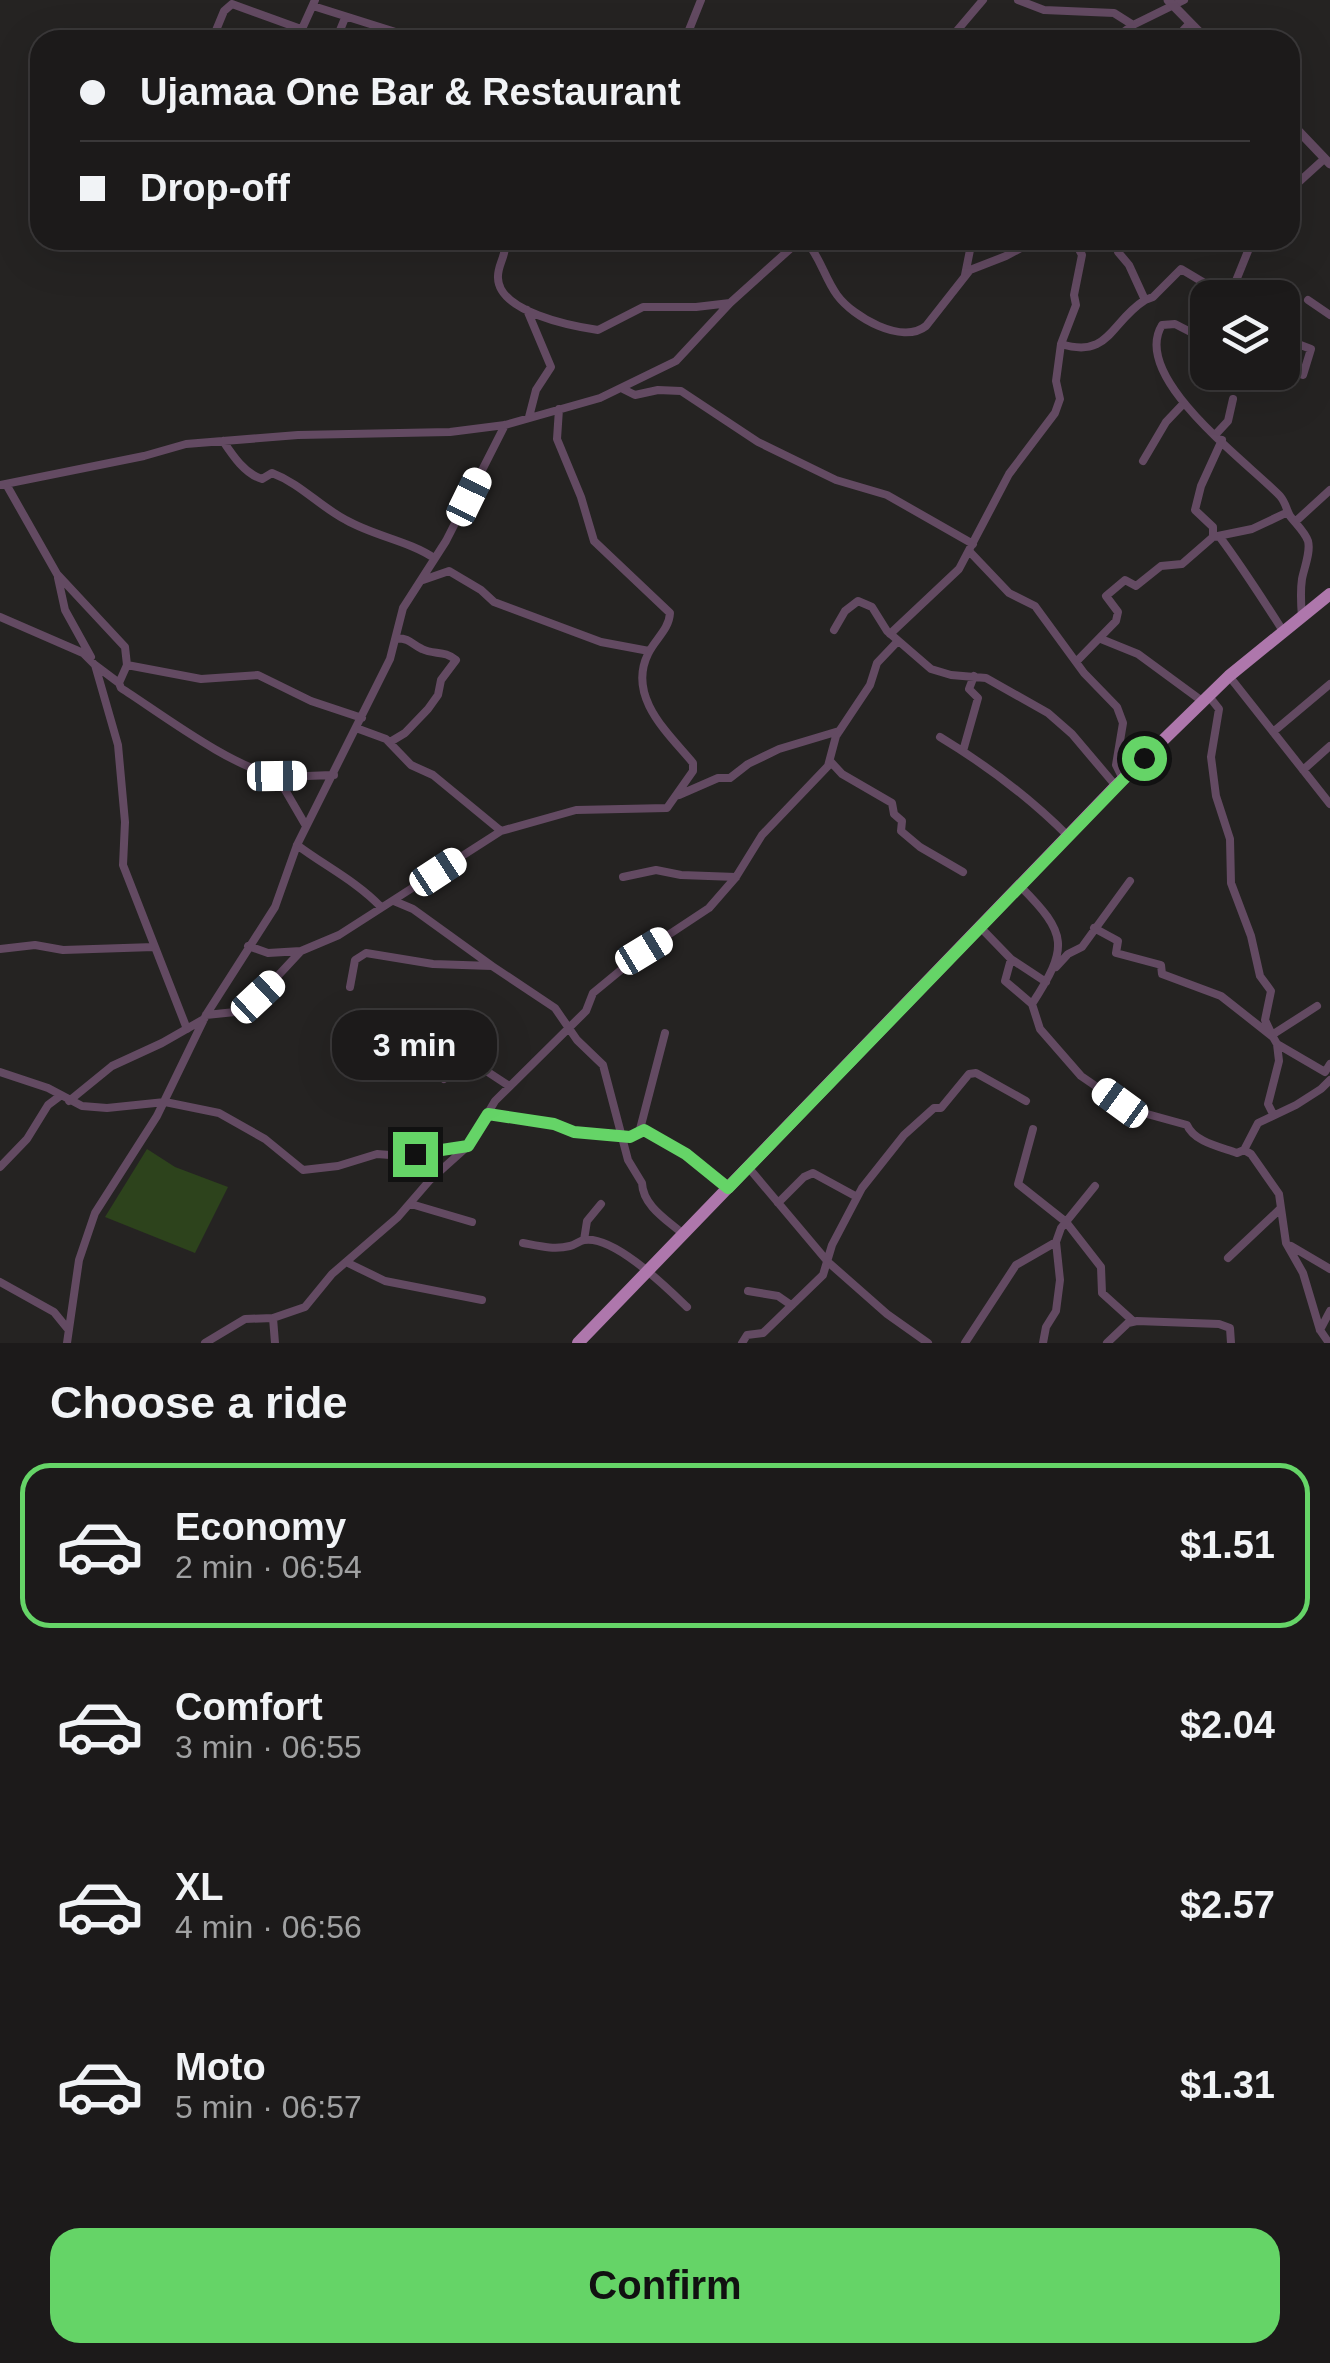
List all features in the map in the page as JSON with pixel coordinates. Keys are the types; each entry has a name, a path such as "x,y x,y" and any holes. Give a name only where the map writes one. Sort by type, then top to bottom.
{"highway":[{"path":"578,1343 1119,782 1229,676 1330,594"}],"street":[{"path":"689,30 701,0"},
{"path":"958,30 983,0"},
{"path":"1018,0 1044,10 1114,13 1133,25"},
{"path":"1170,2 1179,5 1184,0"},
{"path":"1126,30 1170,2"},
{"path":"1170,2 1197,30"},
{"path":"216,30 224,11 232,4 302,29 314,3 345,18 386,30"},
{"path":"340,30 345,18"},
{"path":"1183,30 1190,23"},
{"path":"1300,133 1327,162 1300,182"},
{"path":"506,250 498,271 498,284 505,297 527,310 598,330 643,307 696,308 730,303"},
{"path":"119,683 128,665 124,645 57,574 3,484 186,444 298,435 450,432 505,425 559,409 623,389 676,361 730,303 791,250"},
{"path":"812,250 840,300 887,330 904,334 926,326 965,276 978,266 1016,250"},
{"path":"965,276 970,250"},
{"path":"890,634 948,581 971,548 1009,474 1055,414 1060,400 1056,381 1061,344 1076,302 1080,250"},
{"path":"1118,250 1130,265 1145,300"},
{"path":"1236,280 1248,251"},
{"path":"1061,344 1095,348 1123,316 1152,297 1182,268 1201,280"},
{"path":"1308,300 1330,315"},
{"path":"527,310 551,368 536,390 529,417"},
{"path":"1190,332 1175,324 1159,330 1160,370 1184,402 1278,494 1309,544 1302,581 1302,617"},
{"path":"1300,345 1311,349 1303,374"},
{"path":"623,389 636,395 658,390 681,391 758,442 836,480 887,495 971,548 1008,593 1035,606 1076,662 1120,711 1123,730 1116,766 1119,782"},
{"path":"1233,399 1195,510 1214,528 1216,537 1250,584 1265,598 1283,631"},
{"path":"1143,460 1166,422 1184,402"},
{"path":"248,946 268,953 302,951 339,935 500,831 576,810 666,808 678,795 694,764 647,704 643,667 669,623 670,613 594,541 558,438 559,409"},
{"path":"67,1343 79,1260 95,1213 165,1102 205,1017 274,907 296,845 334,775 398,638 403,608 446,541 505,425"},
{"path":"222,441 254,476 262,479 270,473 284,478 340,518 384,538 413,545 434,558"},
{"path":"1295,522 1330,490"},
{"path":"1076,662 1116,621 1118,612 1106,600 1107,594 1125,580 1136,586 1161,566 1182,564 1216,537 1252,528 1288,512"},
{"path":"422,580 449,571 494,602 601,642 649,651"},
{"path":"57,574 65,610 93,662 118,745 125,822 123,865 186,1029"},
{"path":"834,630 845,611 858,601 872,607 897,642 937,672 988,679 1050,714 1119,782"},
{"path":"0,618 93,662 121,688 242,763 277,776 334,775"},
{"path":"390,742 405,734 428,709 438,695 441,680 456,660 446,652 425,650 411,640 398,638"},
{"path":"1101,639 1138,654 1219,709 1210,757 1216,796 1230,839 1231,883 1251,936 1260,976 1272,991 1265,1020 1279,1060 1268,1104 1273,1114"},
{"path":"205,1343 246,1319 273,1318 305,1307 325,1281 411,1204 430,1180 468,1146 509,1086 586,1011 593,993 644,951 708,908 736,877 762,835 830,761 839,731 872,681 877,663 897,642"},
{"path":"128,665 201,679 258,675 362,718"},
{"path":"964,751 978,698 969,689 974,676"},
{"path":"1229,676 1330,804"},
{"path":"1273,732 1330,684"},
{"path":"356,728 390,742 412,766 433,774 500,831"},
{"path":"678,795 718,778 730,778 748,764 780,749 839,731"},
{"path":"940,737 1029,798 1068,837"},
{"path":"1303,770 1330,746"},
{"path":"830,761 842,774 892,803 894,814 902,821 901,830 920,848 963,872"},
{"path":"277,776 306,826"},
{"path":"296,845 332,872 360,886 381,907"},
{"path":"623,877 656,870 736,877"},
{"path":"1032,1004 1053,970 1068,954 1084,946 1130,881"},
{"path":"1020,886 1054,923 1058,954 1053,970"},
{"path":"394,901 413,909 556,1008 568,1029 603,1065 618,1109 628,1160 642,1184 641,1190 649,1204 683,1234"},
{"path":"980,928 1010,959 1046,982"},
{"path":"1010,959 1004,979 1032,1004 1040,1029 1081,1076 1120,1103 1146,1115 1187,1125 1190,1133 1209,1143 1237,1153 1244,1150 1258,1123 1321,1089 1329,1074 1274,1038 1221,996 1162,974 1161,965 1116,953 1118,942 1094,928"},
{"path":"0,949 35,945 63,950 154,947"},
{"path":"0,1167 27,1140 48,1105 205,1017 245,1011 302,951"},
{"path":"350,987 355,960 366,953 433,964 492,966"},
{"path":"1274,1038 1306,1010 1317,1006"},
{"path":"639,1132 665,1033"},
{"path":"444,1079 463,1059 468,1059 509,1086"},
{"path":"0,1072 100,1109 165,1102 224,1115 270,1143 303,1170 338,1166 377,1154 402,1156 468,1146"},
{"path":"742,1343 748,1335 764,1333 823,1275 832,1246 857,1197 898,1141 934,1108 941,1108 970,1073 1026,1101"},
{"path":"488,1114 554,1124 574,1132 630,1137 644,1130 670,1143 728,1188"},
{"path":"1033,1130 1018,1184 1066,1222 1101,1267 1102,1293 1133,1321"},
{"path":"1244,1150 1279,1194 1286,1243 1303,1272 1320,1330 1328,1343"},
{"path":"748,1167 828,1262 887,1314 928,1343"},
{"path":"778,1202 813,1173 857,1197"},
{"path":"1042,1343 1056,1311 1060,1280 1056,1242 1066,1222 1095,1186"},
{"path":"411,1204 472,1222"},
{"path":"584,1240 587,1221 601,1204"},
{"path":"1228,1258 1280,1209"},
{"path":"523,1242 548,1248 571,1246 584,1240 607,1246 649,1270 686,1307"},
{"path":"965,1343 1016,1264 1056,1242"},
{"path":"1286,1243 1330,1269"},
{"path":"348,1262 385,1280 482,1300"},
{"path":"0,1282 50,1310 67,1328"},
{"path":"748,1291 778,1296 792,1305"},
{"path":"50,1310 72,1296"},
{"path":"1320,1330 1330,1311"},
{"path":"273,1318 275,1343"},
{"path":"1107,1343 1133,1321 1209,1322 1228,1327 1231,1343"}],"green space":[{"path":"147,1149 175,1167 228,1187 195,1253 105,1217"}],"route":[{"path":"415,1154 468,1146 488,1114 554,1124 574,1132 630,1137 644,1130 686,1154 728,1188 1144,758"}]}
